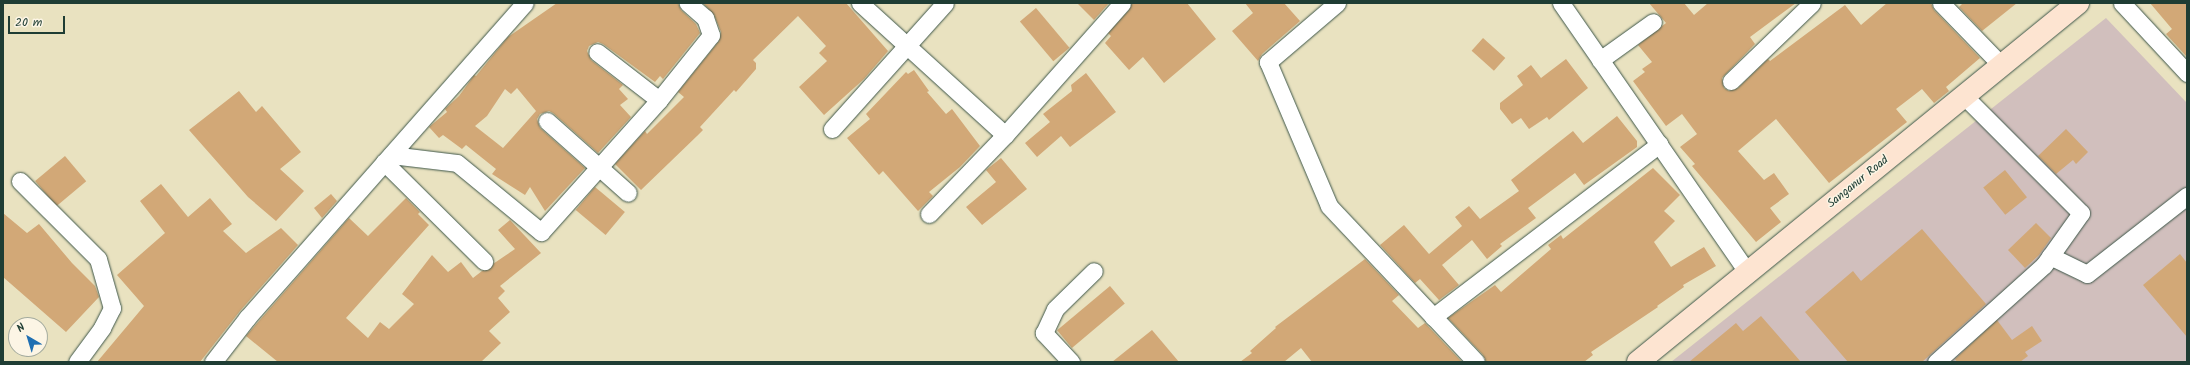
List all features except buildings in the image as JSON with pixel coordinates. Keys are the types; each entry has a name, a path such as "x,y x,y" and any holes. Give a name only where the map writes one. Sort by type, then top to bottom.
{"main road":[{"name":"Sanganur Road","path":"1638,362 2078,3"}],"street":[{"path":"214,362 247,318 525,3"},
{"path":"388,158 457,163 541,232 659,100 711,34 705,18 688,3"},
{"path":"860,3 1005,135"},
{"path":"832,129 945,3"},
{"path":"930,214 1005,135 1122,3"},
{"path":"1337,3 1268,62 1329,206 1476,362"},
{"path":"1561,3 1747,272"},
{"path":"1731,81 1812,3"},
{"path":"1942,3 2002,66"},
{"path":"2122,3 2187,74"},
{"path":"1600,60 1653,22"},
{"path":"597,52 659,100"},
{"path":"1936,362 2044,265 2081,213 1964,96"},
{"path":"547,121 628,193"},
{"path":"1433,317 1658,144"},
{"path":"388,158 484,261"},
{"path":"20,181 98,259 112,308 102,328 77,362"},
{"path":"2050,256 2087,274 2187,196"},
{"path":"1071,362 1044,333 1055,310 1094,271"}],"shaded area":[{"path":"2106,18 2187,103 2187,362 1671,362"}]}
